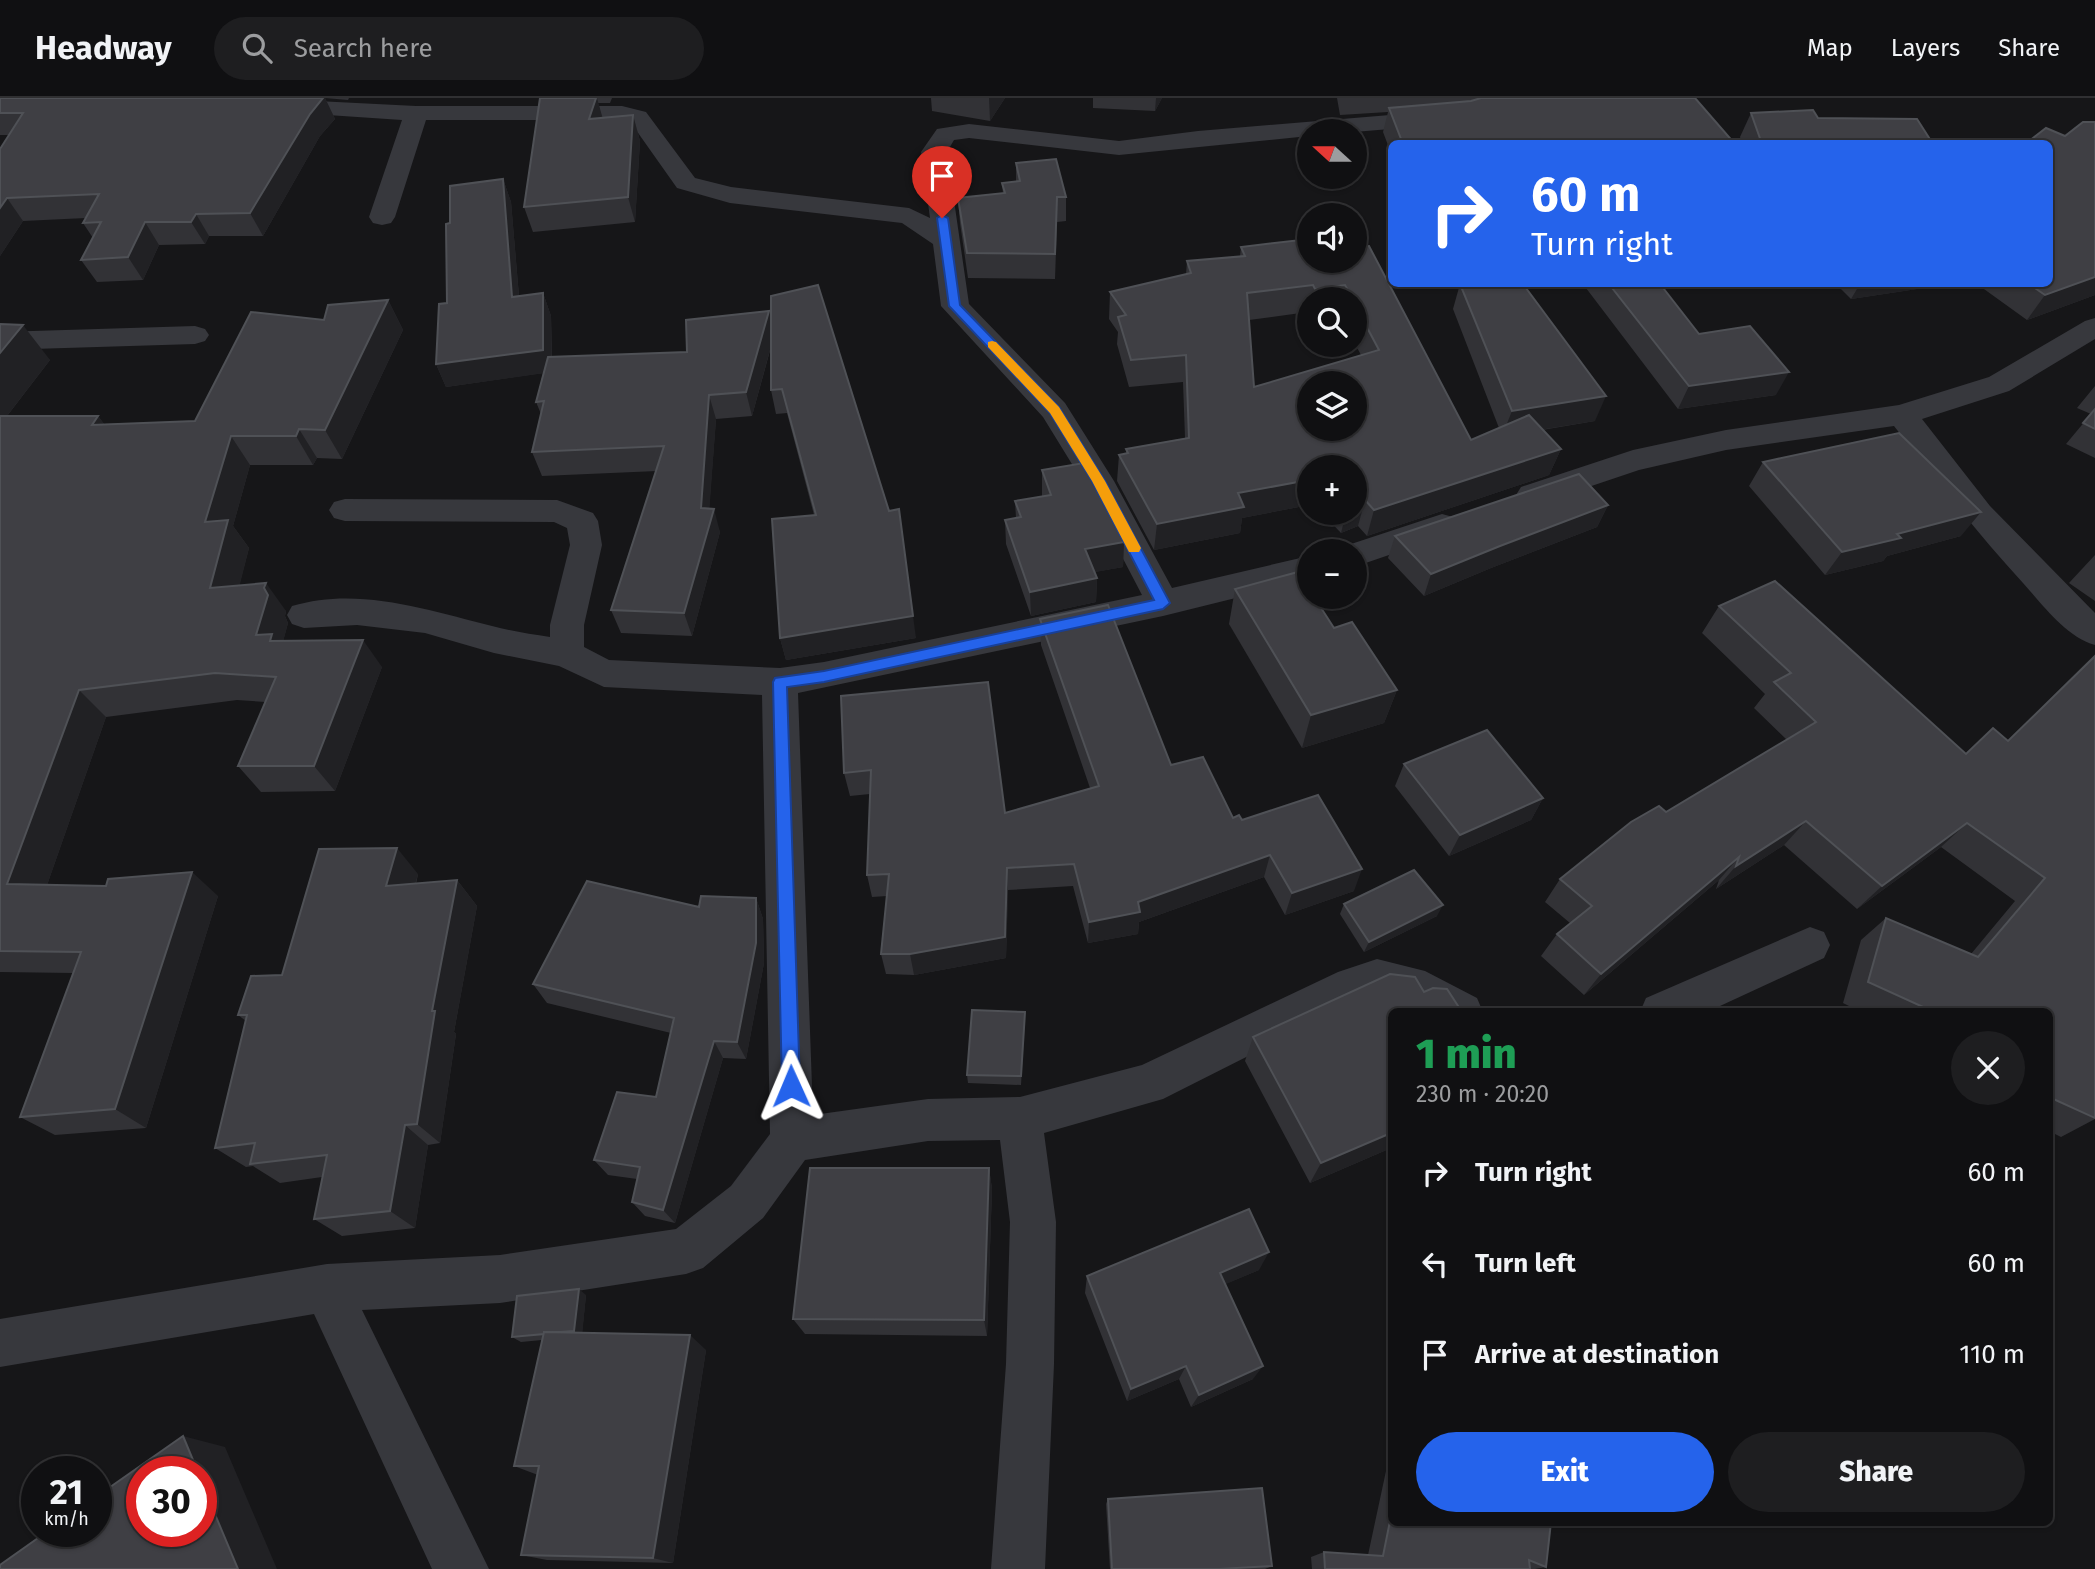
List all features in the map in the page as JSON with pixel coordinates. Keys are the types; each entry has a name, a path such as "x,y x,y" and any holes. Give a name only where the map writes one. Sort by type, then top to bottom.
{"street":[{"path":"253,105 416,113 622,113 637,117 686,183 730,195 909,216 945,240"},
{"path":"382,217 416,113"},
{"path":"1163,603 1098,481 1054,410 955,306 934,152 946,134 969,131 1119,148 1198,138 1464,116"},
{"path":"1367,551 1633,461 1699,446 1902,415 1999,384 2095,327"},
{"path":"0,341 195,335"},
{"path":"1902,415 1979,514 2072,614 2095,632"},
{"path":"345,510 557,511 582,521 586,545 567,625 568,654"},
{"path":"304,615 356,612 425,620 494,640 568,654 604,673 780,682 824,676 1163,603 1297,571"},
{"path":"0,1343 327,1288 500,1279 686,1251 747,1202 792,1140 780,682"},
{"path":"1670,1008 1810,944"},
{"path":"792,1140 929,1120 1020,1118 1148,1084 1294,1012 1353,985 1377,978 1410,984 1455,1008"},
{"path":"1018,1569 1030,1364 1033,1222 1020,1118"},
{"path":"327,1288 445,1541 462,1569"}],"building":[{"path":"0,98 323,98 310,114 250,213 196,214 191,222 145,222 128,257 81,260 101,222 83,223 99,194 7,198 0,208 0,149 23,113 0,113"},
{"path":"540,98 596,98 589,119 633,115 628,197 524,207"},
{"path":"1481,98 1695,98 1732,140 1401,140 1389,108"},
{"path":"1813,110 1818,118 1917,119 1930,140 1761,140 1751,113"},
{"path":"2083,122 2095,122 2095,277 2045,295 2033,287 2053,287 2053,140 2030,140 2046,128 2065,136"},
{"path":"1056,159 1066,197 1057,197 1055,254 967,253 958,198 1005,193 1002,183 1020,181 1016,163"},
{"path":"503,179 512,297 543,293 543,350 436,364 439,304 447,303 446,224 450,223 450,186"},
{"path":"1297,240 1297,273 1367,273 1369,246 1388,287 1391,287 1471,440 1529,415 1561,449 1374,510 1367,502 1367,455 1297,455 1297,482 1238,493 1244,507 1157,524 1119,455 1128,453 1126,449 1189,438 1186,355 1131,360 1118,317 1126,315 1110,292 1191,273 1187,261 1245,256 1241,247","holes":["1313,285 1367,287 1367,327 1379,350 1367,354 1367,357 1355,357 1308,371 1367,371 1367,441 1297,441 1297,374 1254,387 1247,293"]},
{"path":"818,285 889,511 899,509 913,616 780,638 772,519 816,515 782,389 771,390 771,296"},
{"path":"1461,287 1525,287 1606,396 1512,411"},
{"path":"1611,287 1662,287 1699,334 1750,326 1789,372 1689,386"},
{"path":"388,300 325,430 299,429 296,436 231,436 205,522 228,520 210,588 266,583 264,588 268,595 256,635 272,634 270,641 363,640 314,766 238,766 276,677 215,673 79,690 7,884 106,886 108,879 192,872 115,1109 20,1117 81,952 0,951 0,416 98,416 92,425 195,421 251,312 324,320 328,305"},
{"path":"769,311 746,392 709,395 701,508 714,509 684,613 611,610 664,446 532,452 544,401 536,402 548,357 687,352 686,320"},
{"path":"0,324 23,325 0,353"},
{"path":"2095,409 2095,429 2083,423"},
{"path":"1899,433 1981,512 1897,534 1901,538 1842,552 1763,462"},
{"path":"1084,463 1124,542 1085,549 1097,578 1030,592 1005,520 1021,517 1015,501 1051,495 1042,470"},
{"path":"1579,474 1608,505 1431,574 1395,536"},
{"path":"1297,572 1297,609 1322,609 1334,628 1352,622 1397,690 1311,715 1235,589"},
{"path":"1775,581 1966,754 1993,728 2008,741 2095,656 2095,1118 2053,1099 2053,1008 1925,1008 1868,982 1886,918 1978,957 2045,878 1967,823 1882,886 1806,821 1736,866 1739,857 1601,974 1557,934 1592,906 1560,879 1631,822 1659,806 1666,812 1816,722 1774,682 1791,673 1719,606"},
{"path":"1108,605 1171,765 1203,757 1233,818 1239,815 1242,820 1318,795 1362,869 1292,893 1270,855 1138,902 1140,912 1089,922 1074,864 1007,868 1005,937 910,954 881,954 889,874 867,875 871,770 844,773 841,696 988,682 1005,813 1099,786 1040,619"},
{"path":"1487,730 1543,798 1460,835 1404,764"},
{"path":"397,848 386,886 457,880 432,1011 435,1011 417,1124 405,1125 390,1211 314,1219 327,1155 250,1164 255,1143 215,1148 247,1015 238,1015 251,976 282,975 319,849"},
{"path":"1414,870 1443,905 1369,942 1344,904"},
{"path":"587,881 699,907 701,896 756,898 756,943 737,1042 714,1041 663,1210 632,1202 640,1167 594,1160 617,1092 656,1097 674,1018 533,984"},
{"path":"1390,974 1415,977 1424,992 1433,988 1447,989 1459,1008 1388,1008 1388,1134 1321,1163 1253,1037"},
{"path":"972,1010 1025,1012 1021,1076 967,1075"},
{"path":"810,1168 989,1168 984,1320 793,1319"},
{"path":"1249,1209 1269,1252 1220,1273 1263,1366 1199,1395 1186,1366 1131,1389 1087,1276"},
{"path":"579,1289 574,1331 512,1337 517,1296"},
{"path":"544,1332 690,1335 653,1558 521,1555 539,1466 514,1466"},
{"path":"183,1436 191,1456 154,1456"},
{"path":"126,1476 126,1547 217,1547 217,1519 238,1569 0,1569 0,1565 25,1547 112,1547 112,1486"},
{"path":"1262,1488 1272,1566 1112,1569 1108,1499"},
{"path":"1389,1526 1551,1526 1546,1567 1529,1560 1530,1569 1325,1569 1324,1552 1383,1556"}],"slow traffic":[{"path":"992,344 1054,410 1098,481 1134,548"}],"route":[{"path":"791,1086 780,682 824,676 1163,603 1098,481 1054,410 955,306 942,218"}]}
